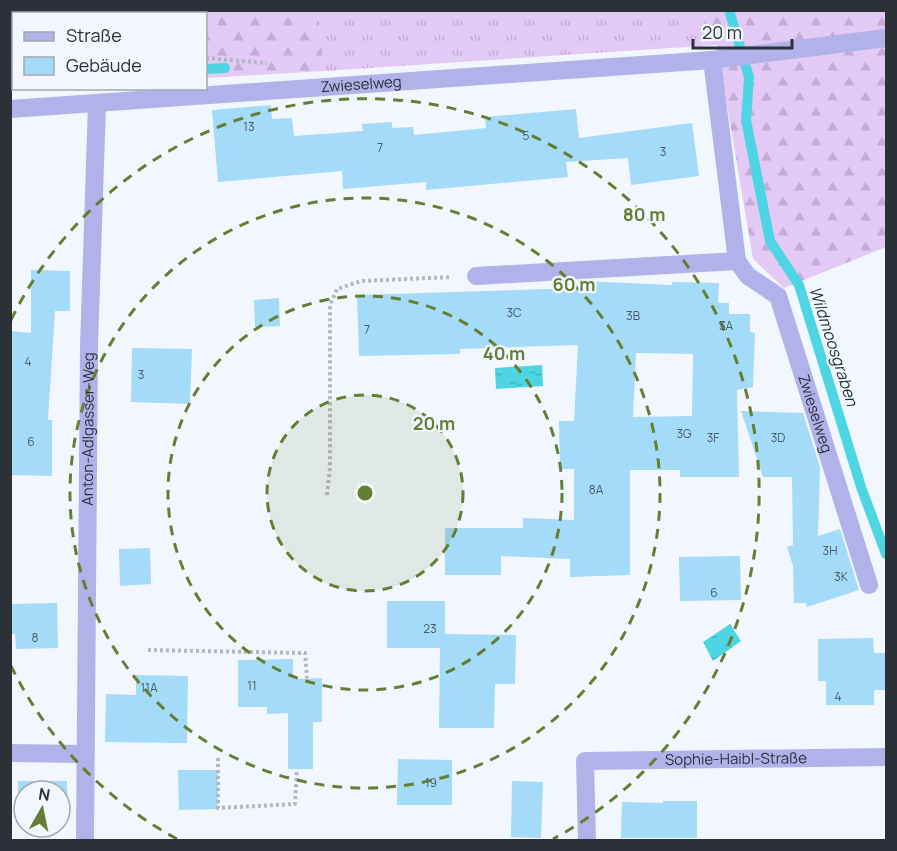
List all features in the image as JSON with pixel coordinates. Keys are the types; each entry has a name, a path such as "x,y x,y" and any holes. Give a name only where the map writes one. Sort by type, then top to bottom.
{"street":[{"name":"Zwieselweg","path":"10,109 721,59 886,38"},
{"path":"476,276 737,261 721,59"},
{"name":"Anton-Adlgasser-Weg","path":"85,840 89,346 97,104"},
{"name":"Zwieselweg","path":"737,261 748,276 778,296 869,585"},
{"path":"10,753 84,754"},
{"name":"Sophie-Haibl-Straße","path":"586,840 585,761 886,757"}],"path":[{"path":"327,495 330,467 330,305 337,289 361,281 476,276"},
{"path":"148,650 305,653 307,678"},
{"path":"218,758 218,808 295,804 297,769"}],"green space":[{"path":"11,10 318,11 324,71 207,78 207,12 12,12 11,88"},
{"path":"318,11 702,11 717,45 324,71"},
{"path":"702,11 886,11 886,247 784,288 753,259 717,45"}],"water":[{"path":"542,365 543,386 496,389 495,368"},
{"path":"730,624 741,641 713,661 703,642"}],"building":[{"path":"271,105 272,119 292,118 294,136 363,131 362,124 392,122 392,128 413,127 414,135 486,128 485,117 576,109 579,138 692,123 699,176 631,185 628,158 566,162 568,177 426,190 426,182 343,189 342,171 218,182 212,110"},
{"path":"31,270 70,271 70,311 55,311 48,420 52,420 52,476 10,475 10,331 31,333"},
{"path":"581,281 672,285 672,282 719,283 718,303 729,303 729,314 750,314 750,332 755,333 753,387 737,390 739,477 680,477 680,470 630,470 630,575 570,577 570,559 501,556 501,575 445,575 445,528 523,528 523,518 574,520 574,469 560,469 559,421 574,421 578,345 460,349 460,354 359,356 357,295 580,288","holes":["636,353 693,354 692,416 633,417"]},
{"path":"279,298 280,326 255,327 254,300"},
{"path":"132,348 192,349 190,404 131,402"},
{"path":"741,411 803,413 820,467 818,536 840,529 859,590 807,607 806,603 794,603 793,566 787,547 793,545 792,477 763,477"},
{"path":"150,548 151,584 120,586 119,549"},
{"path":"740,556 741,600 680,601 679,557"},
{"path":"387,601 445,601 445,634 516,635 515,684 495,684 494,728 439,728 440,648 387,648"},
{"path":"57,603 58,648 16,649 15,634 10,634 10,604"},
{"path":"873,638 874,653 886,653 886,690 874,690 874,705 826,705 826,681 818,681 818,639"},
{"path":"293,659 293,679 322,678 322,722 313,722 313,769 288,769 288,713 267,714 267,707 238,707 238,660"},
{"path":"136,675 188,676 187,743 105,742 106,694 136,695"},
{"path":"398,759 452,760 452,805 397,805"},
{"path":"178,770 218,770 218,809 179,810"},
{"path":"512,781 543,782 541,838 511,837"},
{"path":"663,801 697,801 697,838 621,838 622,802 663,803"}],"waterway":[{"name":"Wildmoosgraben","path":"729,10 749,77 746,120 770,241 799,285 861,487 886,554"},
{"path":"207,69 225,68"}]}
